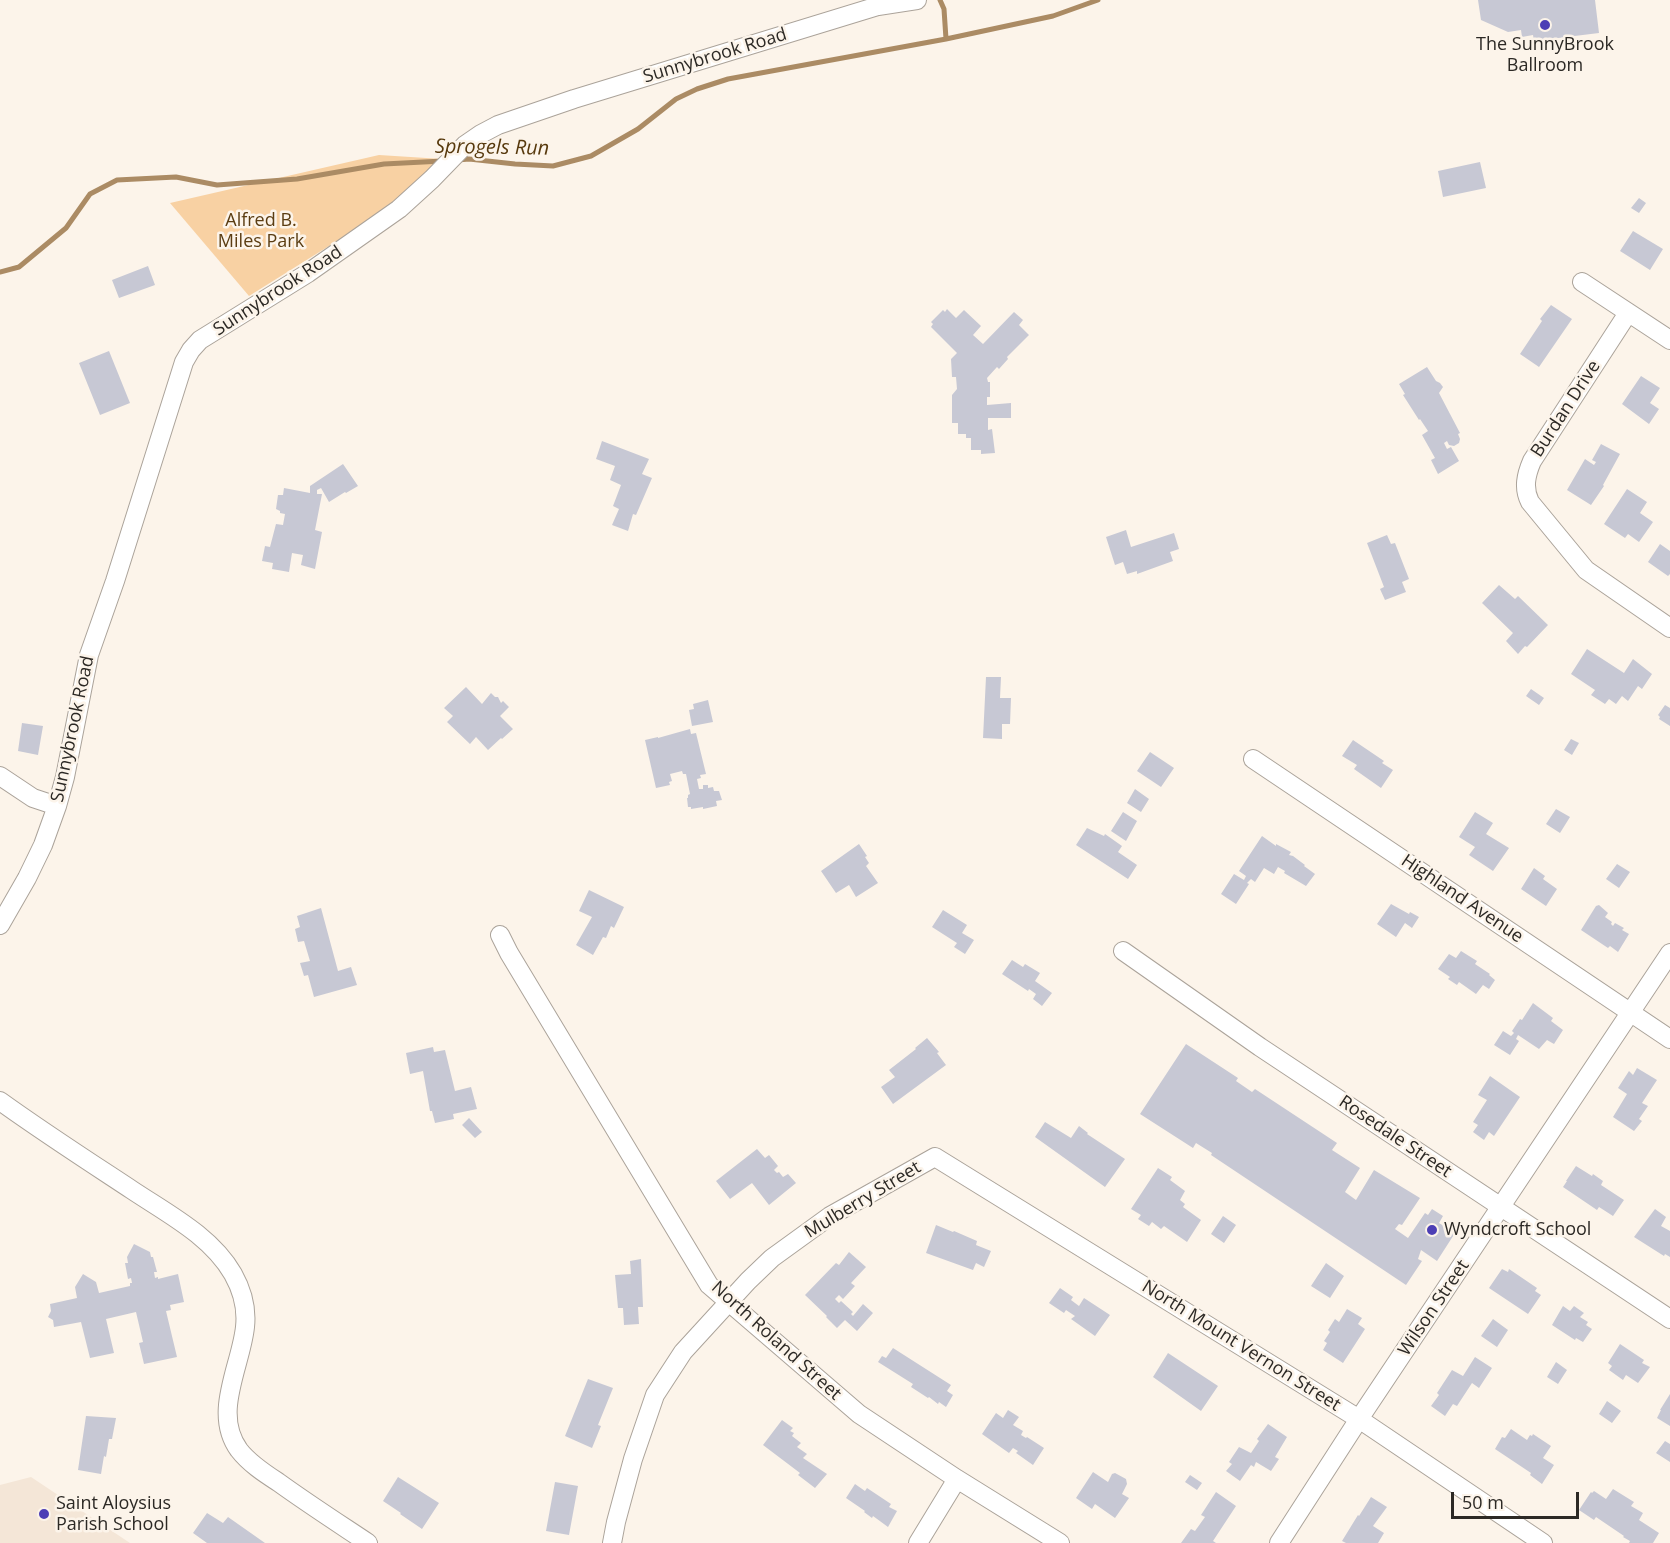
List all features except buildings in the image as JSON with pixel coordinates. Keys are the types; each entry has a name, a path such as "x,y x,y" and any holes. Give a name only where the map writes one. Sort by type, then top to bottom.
{"street":[{"name":"Sunnybrook Road","path":"0,925 43,845 57,806 65,777 89,655 188,354 195,345 352,243 399,209 465,145 498,125 877,3 917,0"},
{"path":"1582,282 1670,340"},
{"name":"Burdan Drive","path":"1628,313 1532,461 1526,493 1530,502 1586,570 1670,628"},
{"name":"Highland Avenue","path":"1253,759 1670,1039"},
{"path":"0,776 33,798 57,806"},
{"name":"North Roland Street","path":"500,935 710,1285 859,1414 1060,1543"},
{"name":"Rosedale Street","path":"1123,951 1260,1047 1670,1319"},
{"name":"Wilson Street","path":"1279,1543 1359,1419 1670,954"},
{"path":"0,1101 168,1214 206,1242 218,1254 237,1281 245,1314 245,1326 228,1414 230,1430 239,1450 273,1479 368,1543"},
{"name":"Mulberry Street","path":"612,1543 633,1459 656,1395 684,1352 772,1258 830,1216 935,1157"},
{"name":"North Mount Vernon Street","path":"935,1157 1359,1419 1543,1543"},
{"path":"918,1543 957,1479"}],"shaded area":[{"name":"Saint Aloysius Parish School","path":"31,1477 130,1543 0,1543 0,1485"}],"green space":[{"name":"Alfred B. Miles Park","path":"379,155 442,159 377,216 249,296 170,203"}],"waterway":[{"path":"940,0 944,9 946,39"},
{"name":"Sprogels Run","path":"458,160 553,166 591,156 638,129 676,99 728,79 946,39 1053,16 1098,0"},
{"name":"Sprogels Run","path":"0,272 19,267 66,228 90,194 117,180 176,177 217,185 297,179 384,164 443,161"}],"place":[{"name":"The SunnyBrook Ballroom","path":"1545,25"},
{"name":"Wyndcroft School","path":"1432,1230"},
{"name":"Saint Aloysius Parish School","path":"44,1514"}]}
